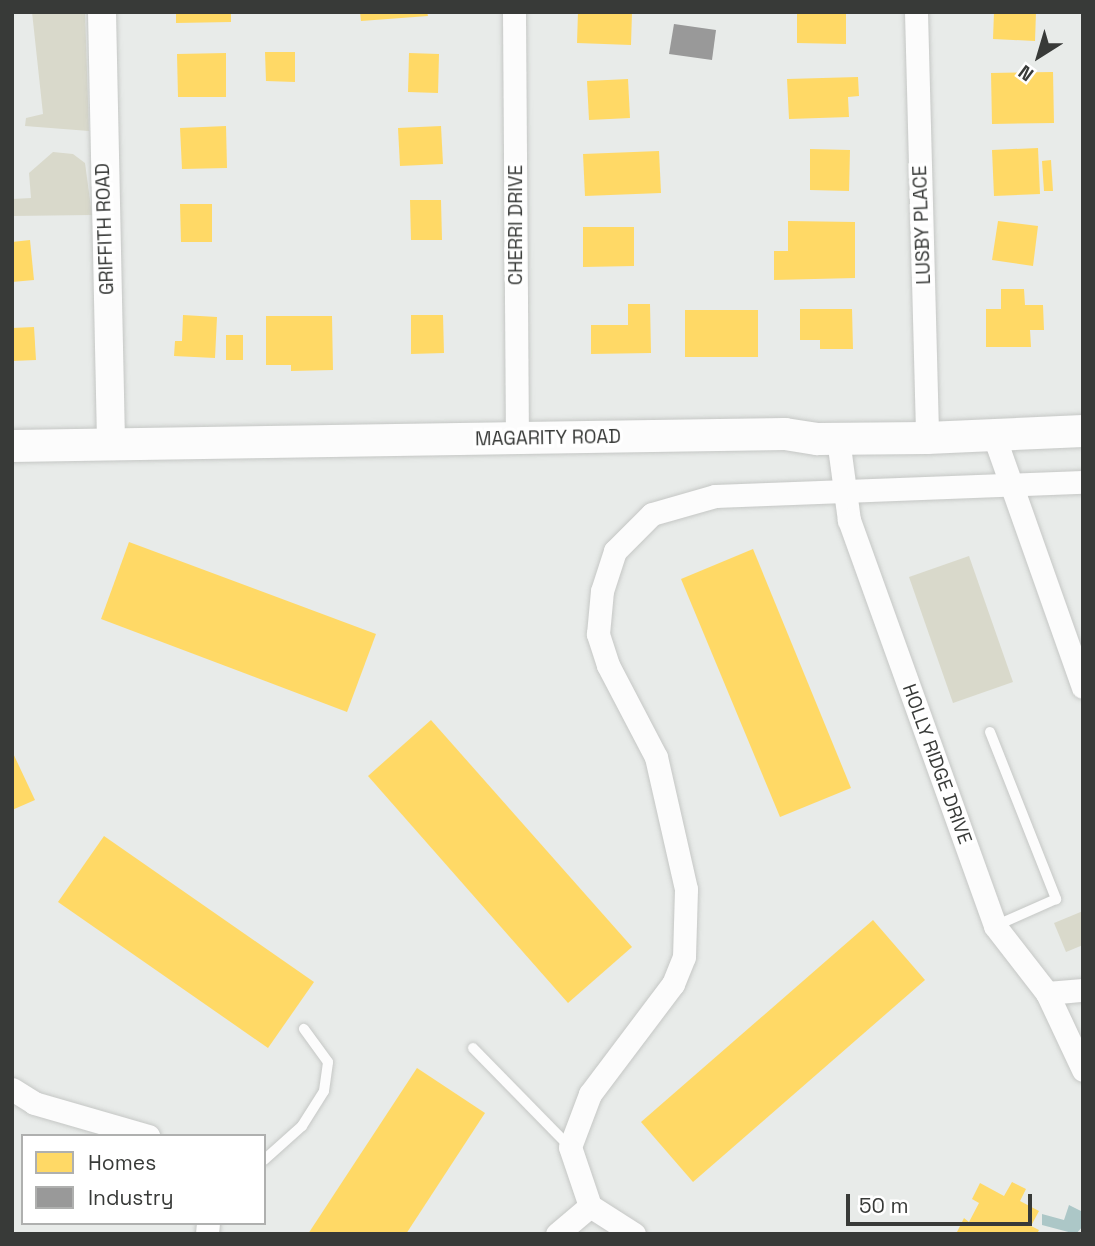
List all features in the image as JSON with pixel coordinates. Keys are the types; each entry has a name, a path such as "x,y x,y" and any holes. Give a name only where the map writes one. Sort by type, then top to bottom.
{"main road":[{"name":"MAGARITY ROAD","path":"12,446 785,434 838,439 927,438 1083,431"}],"street":[{"name":"GRIFFITH ROAD","path":"103,12 111,445"},
{"name":"CHERRI DRIVE","path":"514,12 517,438"},
{"name":"LUSBY PLACE","path":"916,12 927,438"},
{"path":"995,436 1011,488 1083,687"},
{"name":"HOLLY RIDGE DRIVE","path":"838,439 849,520 995,926 1047,993 1083,1070"},
{"path":"634,1234 590,1206 570,1147 590,1094 673,984 684,957 686,889 656,757 608,665 598,634 602,591 615,551 652,514 715,496 1011,488 1083,482"},
{"path":"1047,993 1083,990"},
{"path":"12,1089 34,1103 141,1134"},
{"path":"557,1234 590,1206"}],"lane":[{"path":"990,732 1056,899 995,926"},
{"path":"266,1158 302,1126 324,1091 328,1062 304,1029"},
{"path":"473,1048 570,1147"}],"shaded area":[{"path":"32,12 85,12 89,131 25,126 26,118 43,114"},
{"path":"53,152 73,154 85,163 92,215 12,216 12,199 31,198 29,173"},
{"path":"969,556 1013,682 953,703 909,577"},
{"path":"1083,911 1083,945 1066,952 1054,923"}],"water":[{"path":"1069,1205 1083,1212 1083,1226 1076,1234 1042,1225 1042,1214 1064,1220"}],"building: Homes":[{"path":"176,12 231,12 231,22 176,23"},
{"path":"360,12 427,12 428,16 361,21"},
{"path":"578,12 632,12 631,45 577,43"},
{"path":"797,12 846,12 846,44 797,43"},
{"path":"994,12 1036,12 1035,41 993,39"},
{"path":"265,52 295,52 295,82 266,81"},
{"path":"226,53 226,97 178,97 177,54"},
{"path":"409,53 439,54 438,93 408,92"},
{"path":"1053,72 1054,123 992,124 991,73"},
{"path":"858,77 859,96 848,97 849,117 789,119 787,79"},
{"path":"628,79 630,118 589,120 587,81"},
{"path":"226,126 227,168 182,169 180,128"},
{"path":"441,126 443,164 400,166 398,128"},
{"path":"1038,148 1040,194 994,196 992,150"},
{"path":"810,149 850,150 849,191 810,190"},
{"path":"659,151 661,193 585,196 583,154"},
{"path":"1051,160 1053,191 1044,191 1042,161"},
{"path":"410,200 441,200 442,240 411,240"},
{"path":"180,204 212,204 212,242 181,242"},
{"path":"788,221 855,222 855,278 774,280 774,251 788,251"},
{"path":"998,221 1038,226 1033,266 992,260"},
{"path":"583,227 634,227 634,266 583,267"},
{"path":"30,240 34,280 12,282 12,242"},
{"path":"1001,289 1024,289 1025,305 1043,305 1044,330 1030,330 1031,347 986,347 986,309 1001,309"},
{"path":"628,304 650,304 651,353 591,354 591,325 628,325"},
{"path":"800,309 852,309 853,349 820,349 820,340 800,340"},
{"path":"685,310 758,310 758,357 685,357"},
{"path":"183,315 217,317 215,358 174,356 175,341 182,341"},
{"path":"411,315 443,315 444,353 411,354"},
{"path":"266,316 332,316 333,370 291,371 291,365 266,365"},
{"path":"34,327 36,360 12,361 12,328"},
{"path":"226,335 243,335 243,360 226,360"},
{"path":"129,542 376,634 347,712 101,619"},
{"path":"753,549 851,788 780,817 681,579"},
{"path":"431,720 632,947 568,1003 368,776"},
{"path":"12,751 35,800 12,810"},
{"path":"104,836 314,982 268,1048 58,902"},
{"path":"873,920 925,980 693,1182 641,1122"},
{"path":"417,1068 485,1113 406,1234 308,1234"},
{"path":"1012,1182 1026,1189 1020,1201 1039,1211 1031,1226 1039,1230 1037,1234 956,1234 964,1218 969,1222 979,1203 972,1199 980,1183 1004,1196"}],"building: Industry":[{"path":"674,24 716,30 712,60 669,54"}]}
